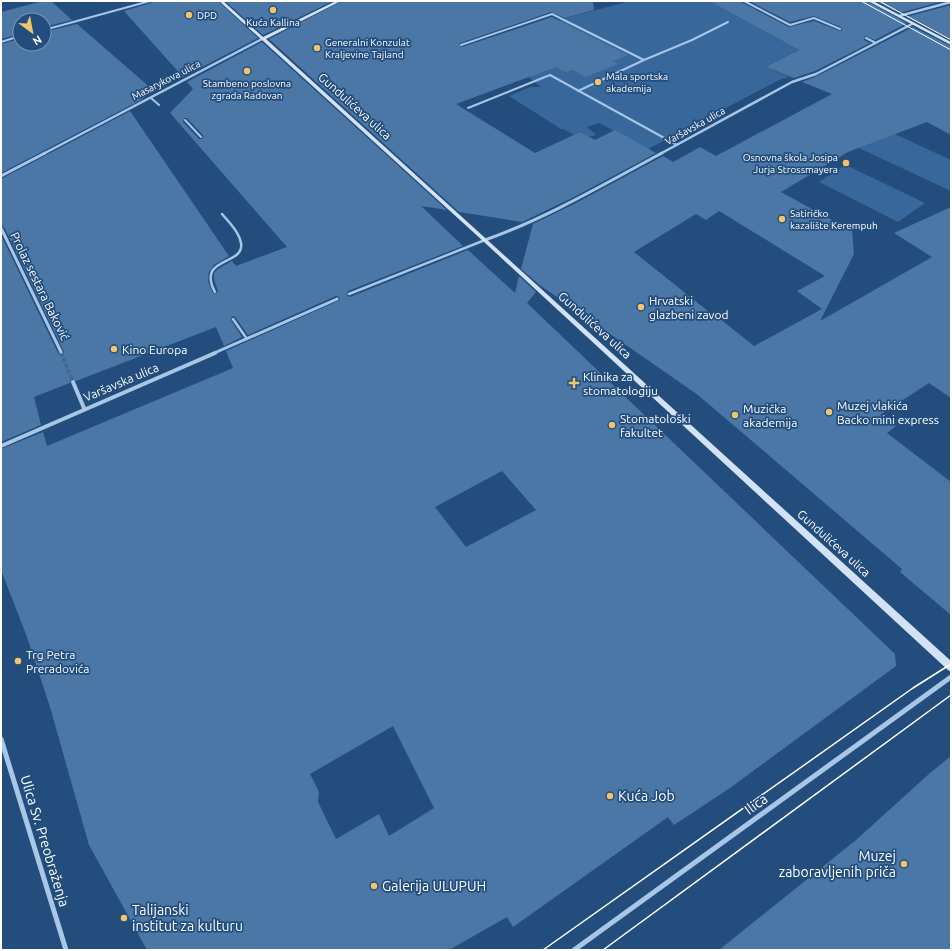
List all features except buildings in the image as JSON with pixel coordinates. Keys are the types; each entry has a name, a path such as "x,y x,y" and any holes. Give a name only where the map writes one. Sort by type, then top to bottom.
{"street":[{"name":"Gundulićeva ulica","path":"221,1 485,240 951,667"},
{"name":"Masarykova ulica","path":"1,176 262,39 339,1"},
{"path":"870,1 951,44"},
{"path":"898,16 951,2"},
{"name":"Varšavska ulica","path":"485,240 510,231 580,197 792,82 816,74 912,24"},
{"name":"Prolaz sestara Baković","path":"1,228 61,352"},
{"name":"Varšavska ulica","path":"1,446 84,408 337,299"},
{"path":"73,382 84,408"},
{"name":"Ilica","path":"574,950 951,677"},
{"name":"Ulica Sv. Preobraženja","path":"1,739 66,950"}],"lane":[{"path":"52,28 150,1"},
{"path":"744,1 790,25 814,18 840,29"},
{"path":"461,45 552,14 644,60"},
{"path":"578,91 644,60 692,40 728,22"},
{"path":"866,38 876,43"},
{"path":"1,42 12,39"},
{"path":"468,108 550,75 677,145"},
{"path":"151,98 159,105"},
{"path":"185,120 201,137"},
{"path":"215,292 210,281 211,274 221,262 232,258 239,253 241,249 241,243 237,233 222,214"},
{"path":"349,294 485,240"},
{"path":"233,319 247,339"}],"shaded area":[{"path":"630,1 709,1 799,50 766,67 790,77 781,79 648,149 599,123 587,127 596,135 589,137 580,132 574,135 564,129 561,129 509,96 530,87 541,87 527,76 480,49 570,17"},
{"path":"888,131 951,160 951,191 859,148"},
{"path":"846,165 925,203 898,222 819,182"}],"tunnel":[{"path":"61,353 73,382"}],"tram line":[{"path":"861,1 951,50"},
{"path":"879,1 951,40"},
{"path":"543,950 913,688 951,664"},
{"path":"603,950 951,695"}],"place":[{"name":"Kuća Kallina","path":"273,10"},
{"name":"DPD","path":"189,15"},
{"name":"Generalni Konzulat Kraljevine Tajland","path":"317,48"},
{"name":"Stambeno poslovna zgrada Radovan","path":"247,71"},
{"name":"Mala sportska akademija","path":"598,82"},
{"name":"Osnovna škola Josipa Jurja Strossmayera","path":"846,163"},
{"name":"Satiričko kazalište Kerempuh","path":"782,219"},
{"name":"Hrvatski glazbeni zavod","path":"641,307"},
{"name":"Kino Europa","path":"114,349"},
{"name":"Klinika za stomatologiju","path":"574,383"},
{"name":"Muzej vlakića Backo mini express","path":"829,412"},
{"name":"Muzička akademija","path":"735,415"},
{"name":"Stomatološki fakultet","path":"612,425"},
{"name":"Trg Petra Preradovića","path":"18,661"},
{"name":"Kuća Job","path":"610,796"},
{"name":"Muzej zaboravljenih priča","path":"904,864"},
{"name":"Galerija ULUPUH","path":"374,886"},
{"name":"Talijanski institut za kulturu","path":"124,918"}]}
